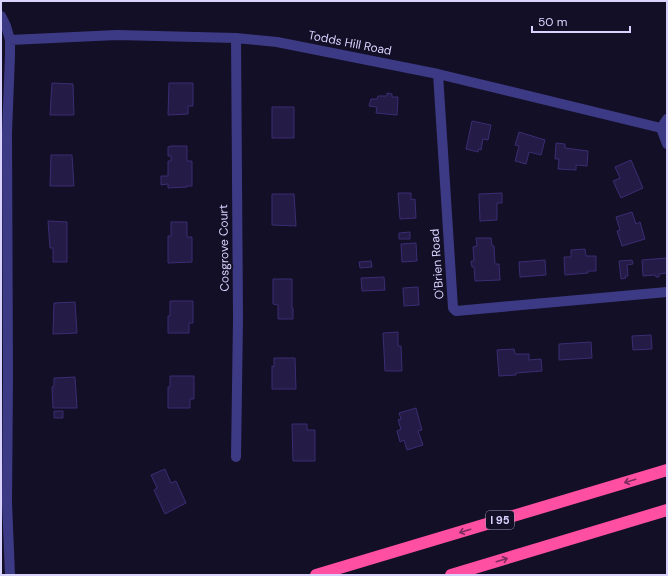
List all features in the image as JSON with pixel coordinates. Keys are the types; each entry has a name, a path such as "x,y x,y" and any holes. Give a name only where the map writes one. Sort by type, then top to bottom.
{"highway":[{"name":"I 95","path":"316,575 667,470"},
{"path":"452,575 667,510"},
{"path":"570,540 667,516"}],"street":[{"path":"1,16 10,40 7,133 8,377 4,503 10,575"},
{"name":"Todds Hill Road","path":"10,40 117,35 236,38 277,42 438,74 664,124 667,144"},
{"name":"Cosgrove Court","path":"236,38 238,318 236,457"},
{"name":"O'Brien Road","path":"438,74 453,308 456,312 667,292"}],"building":[{"path":"52,83 73,84 74,115 50,115"},
{"path":"169,83 193,83 193,106 188,106 188,114 168,115"},
{"path":"387,93 392,94 392,97 398,97 397,115 376,113 377,107 369,106 371,99 377,99 378,96 387,96"},
{"path":"272,107 294,107 294,138 272,138"},
{"path":"472,121 491,125 488,140 483,139 481,150 479,149 478,152 466,149"},
{"path":"519,132 545,140 541,155 529,152 526,164 515,161 519,146 515,145"},
{"path":"556,143 565,144 565,148 588,151 587,166 576,165 576,170 558,169 559,159 555,159"},
{"path":"187,146 187,161 192,161 192,186 168,188 168,184 161,185 161,176 168,176 168,161 171,161 171,156 168,156 168,147"},
{"path":"51,155 72,155 74,186 50,186"},
{"path":"631,160 643,188 621,198 613,181 620,178 615,167"},
{"path":"398,193 411,193 411,200 415,199 416,218 400,219"},
{"path":"502,193 502,203 497,203 497,220 480,221 479,194"},
{"path":"272,194 294,194 296,226 272,225"},
{"path":"632,212 636,224 640,222 645,239 622,246 617,231 620,230 616,217"},
{"path":"48,221 67,222 67,262 53,262 53,248 50,248"},
{"path":"171,222 187,222 187,237 192,237 192,262 168,263 168,236 171,236"},
{"path":"410,232 410,239 399,239 399,233"},
{"path":"476,238 491,238 492,246 494,246 495,264 499,264 500,280 475,281 474,267 472,267 471,261 474,261 473,247 477,246"},
{"path":"416,243 417,261 402,262 401,244"},
{"path":"585,249 586,256 596,256 596,271 565,275 564,257 571,257 571,250"},
{"path":"667,258 667,273 659,274 659,277 656,277 655,275 643,276 642,260"},
{"path":"545,260 546,275 520,277 519,262"},
{"path":"632,260 633,264 627,265 628,276 621,279 619,261"},
{"path":"371,261 372,267 360,268 359,262"},
{"path":"384,277 385,290 362,291 361,278"},
{"path":"273,279 292,279 293,319 278,319 278,305 273,304"},
{"path":"418,287 419,305 404,306 403,288"},
{"path":"170,301 193,301 193,323 189,323 189,333 168,333"},
{"path":"75,302 77,333 53,334 54,303"},
{"path":"398,332 398,346 401,346 402,371 385,371 383,333"},
{"path":"651,335 652,349 633,350 632,336"},
{"path":"591,342 592,358 559,360 559,344"},
{"path":"514,349 515,354 529,354 529,360 541,359 542,371 499,376 497,350"},
{"path":"274,358 295,358 296,389 272,389 272,366 274,367"},
{"path":"170,376 194,376 194,399 190,399 190,408 168,408 168,387 170,387"},
{"path":"75,377 77,408 53,408 52,387 54,386 54,378"},
{"path":"416,408 422,430 418,431 423,445 407,450 404,440 400,442 397,431 401,429 398,420 401,419 399,413"},
{"path":"54,411 63,411 63,418 54,418"},
{"path":"292,424 307,424 307,430 315,430 315,461 293,461"},
{"path":"165,469 171,483 176,481 186,503 165,514 154,490 157,488 151,475"}]}
